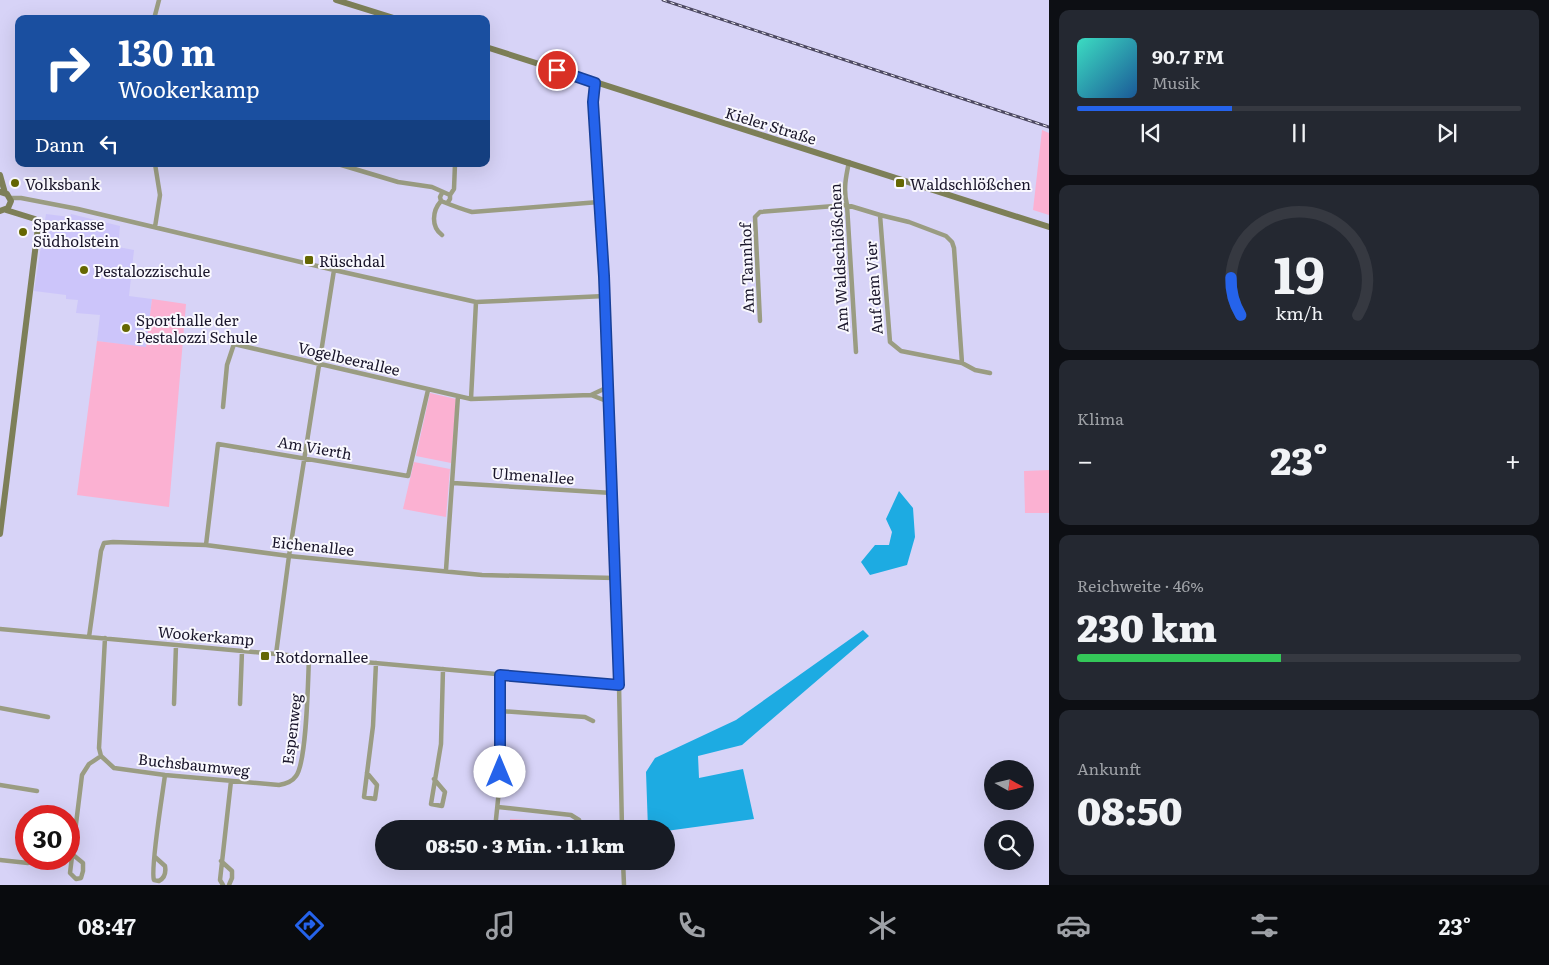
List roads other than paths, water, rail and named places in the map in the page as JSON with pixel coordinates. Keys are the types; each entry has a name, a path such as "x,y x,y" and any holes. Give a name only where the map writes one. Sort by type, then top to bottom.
{"main road":[{"path":"336,0 384,15"},
{"name":"Kieler Straße","path":"490,48 1049,226"},
{"path":"0,177 5,201 21,213 35,219 38,223 0,534"}],"street":[{"path":"155,15 159,0"},
{"path":"595,83 593,102 605,296 619,685 622,820"},
{"name":"Am Waldschlößchen","path":"849,162 845,196 848,205 856,352"},
{"path":"155,167 160,195 155,226"},
{"path":"346,167 398,182 432,187 450,195"},
{"path":"448,202 454,189 455,167"},
{"path":"441,202 440,197 442,193"},
{"path":"5,201 21,198 155,226 334,270 476,302 605,296"},
{"path":"442,235 436,230 434,224 436,207 441,202 448,202 454,208 472,212 599,202"},
{"path":"848,205 880,216 909,222 946,236 952,242 962,363"},
{"name":"Am Tannhof","path":"760,321 755,217 760,212 848,205"},
{"name":"Auf dem Vier","path":"880,216 890,342 901,351 962,363 975,370 990,373"},
{"path":"276,654 289,556 334,270"},
{"path":"471,399 476,302"},
{"name":"Vogelbeerallee","path":"223,407 227,365 234,344 471,399 591,395"},
{"path":"591,395 608,387"},
{"name":"Am Vierth","path":"206,545 218,444 408,476 428,390"},
{"path":"591,395 609,402"},
{"path":"446,570 458,396"},
{"name":"Ulmenallee","path":"453,483 612,493"},
{"name":"Eichenallee","path":"89,637 101,552 104,543 206,545 289,556 482,574 615,578"},
{"name":"Wookerkamp","path":"0,629 619,685"},
{"path":"78,805 82,775 89,764 101,756 99,748 105,638"},
{"path":"174,704 176,645"},
{"path":"240,704 242,651"},
{"name":"Espenweg","path":"272,785 286,784 296,777 299,771 308,702 309,657"},
{"path":"367,773 377,785 375,799 364,797 367,773 373,726 376,663"},
{"path":"434,779 445,792 442,806 431,804 434,779 441,744 443,669"},
{"path":"496,820 500,772 500,675"},
{"path":"0,708 48,717"},
{"path":"500,711 586,717 594,721"},
{"name":"Buchsbaumweg","path":"101,756 105,762 114,768 165,775 272,785"},
{"path":"155,857 165,866 166,873 159,881 154,880 153,877 155,857 165,775"},
{"path":"223,885 220,880 221,861 231,781"},
{"path":"0,785 37,791"},
{"path":"498,807 571,815 579,820"},
{"path":"72,854 83,863 81,878 76,879 70,872 72,854"},
{"path":"0,860 15,862"},
{"path":"221,861 232,871 229,885"},
{"path":"623,870 624,885"}],"water":[{"path":"899,491 913,508 915,537 907,565 870,575 861,562 875,545 889,545 892,532 886,519"},
{"path":"863,630 869,636 742,745 698,756 699,778 743,769 754,819 675,830 675,820 648,820 646,772 655,758 736,720"}],"railway":[{"path":"663,0 1049,127"}],"place":[{"name":"Volksbank","path":"15,183"},
{"name":"Waldschlößchen","path":"900,183"},
{"name":"Sparkasse Südholstein","path":"23,232"},
{"name":"Rüschdal","path":"309,260"},
{"name":"Pestalozzischule","path":"84,270"},
{"name":"Sporthalle der Pestalozzi Schule","path":"126,328"},
{"name":"Rotdornallee","path":"265,656"}]}
